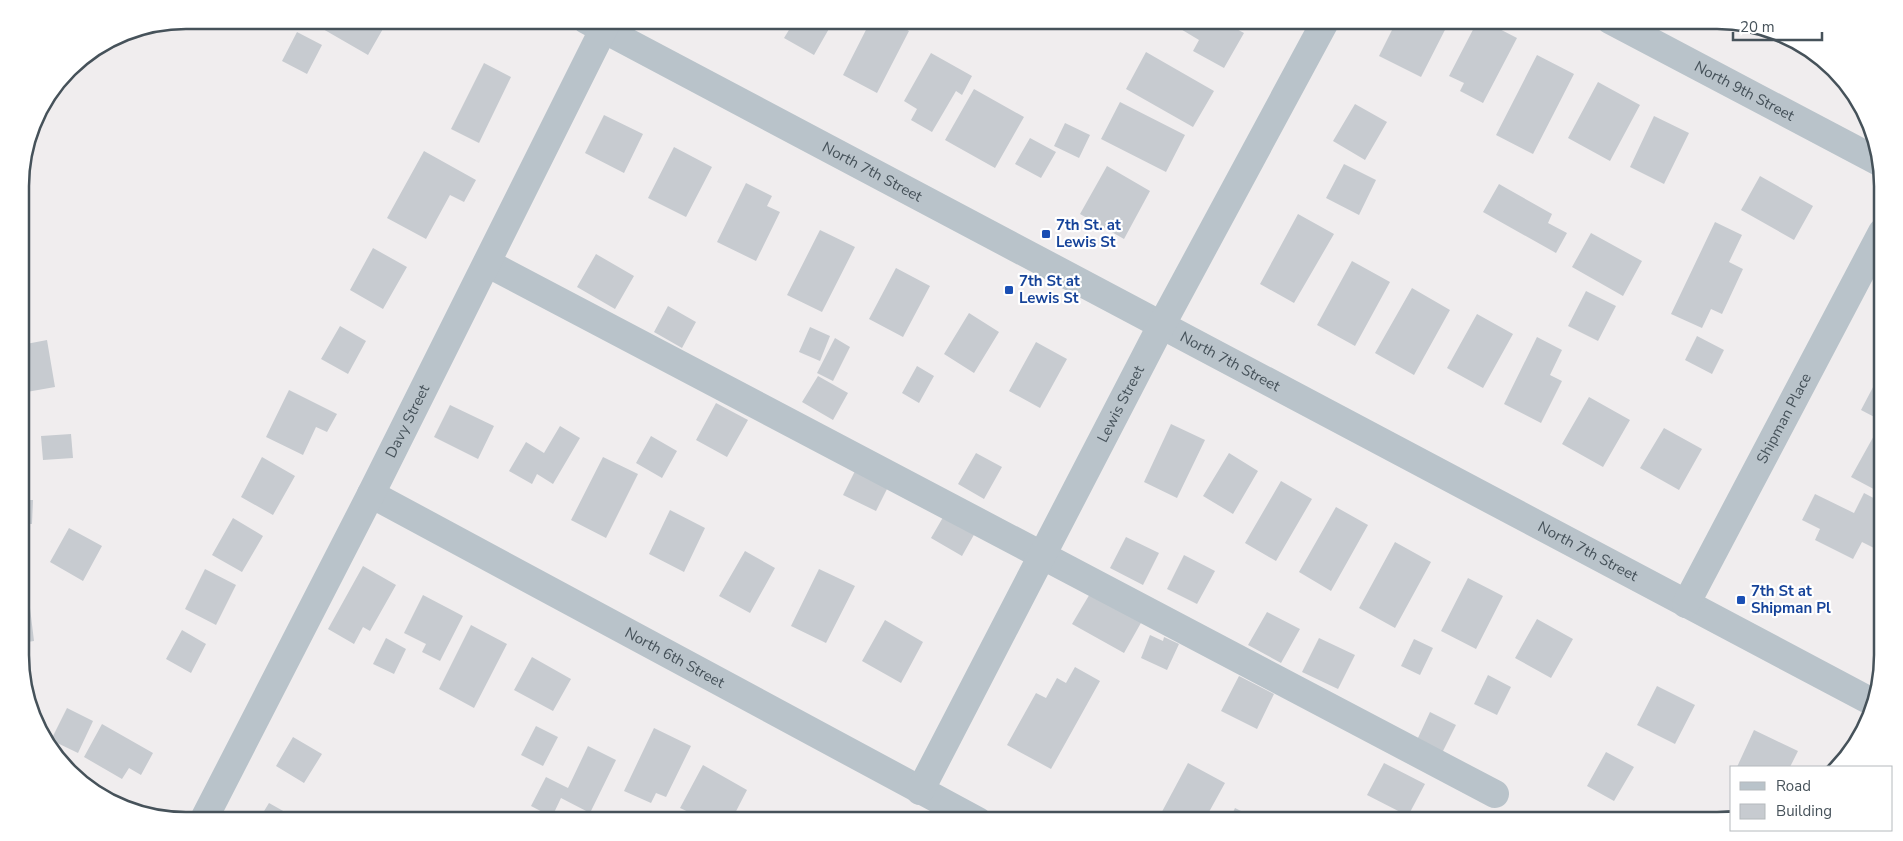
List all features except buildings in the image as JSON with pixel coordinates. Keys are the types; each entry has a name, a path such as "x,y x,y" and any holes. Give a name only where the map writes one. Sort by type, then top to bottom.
{"street":[{"name":"Davy Street","path":"208,812 487,263 597,29"},
{"name":"North 7th Street","path":"611,29 1161,326 1868,700"},
{"name":"Lewis Street","path":"920,790 1161,326 1321,29"},
{"name":"North 9th Street","path":"1627,29 1872,158"},
{"name":"Shipman Place","path":"1686,604 1874,247"},
{"path":"487,263 1043,554 1495,794"},
{"name":"North 6th Street","path":"371,494 961,812"}],"place":[{"name":"7th St. at Lewis St","path":"1046,234"},
{"name":"7th St at Lewis St","path":"1009,290"},
{"name":"7th St at Shipman Pl","path":"1741,600"}]}
